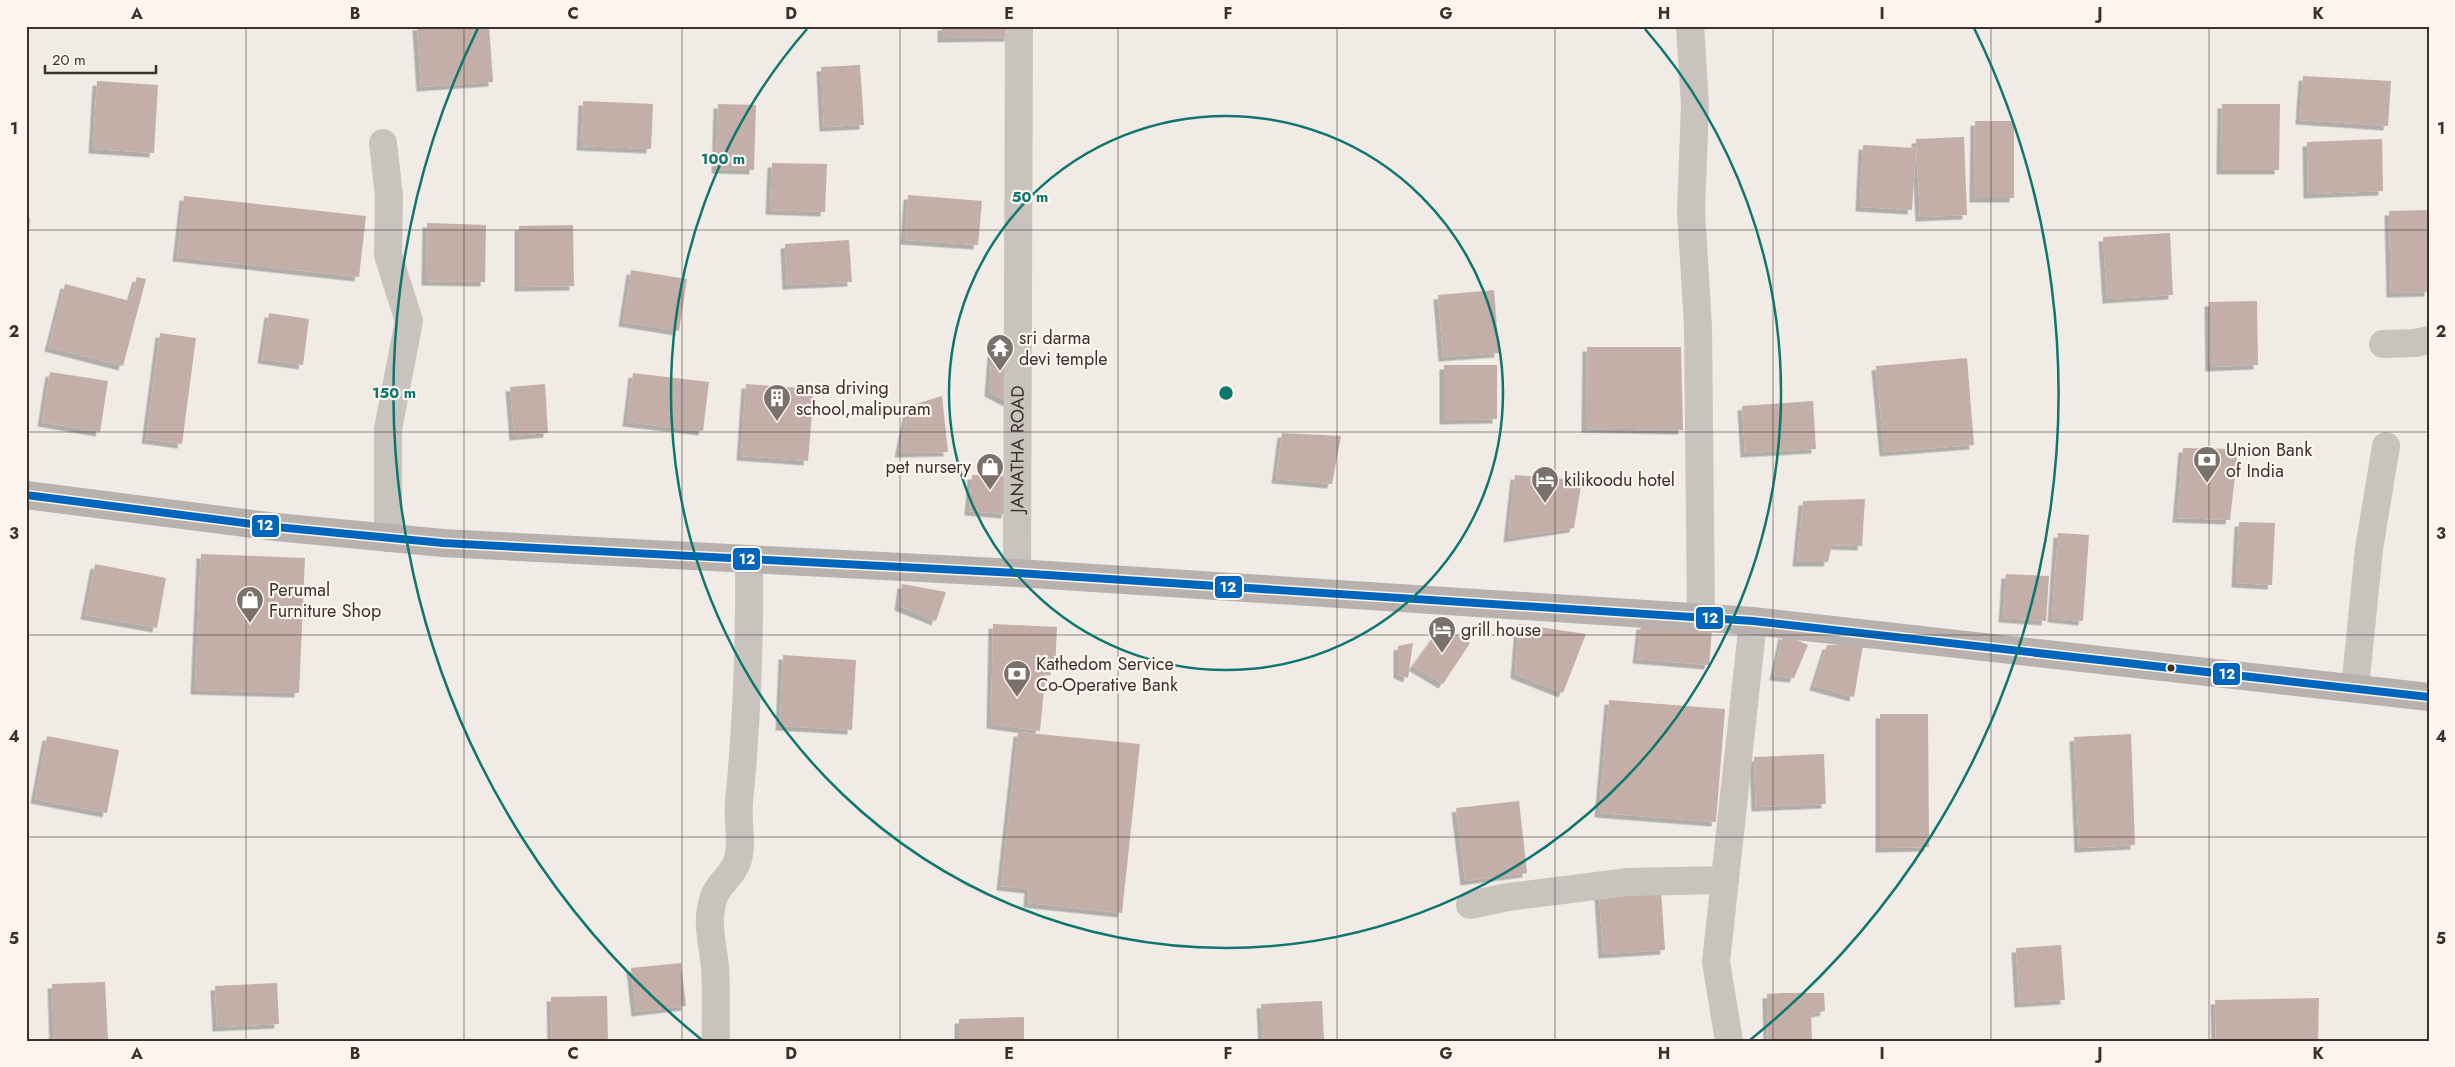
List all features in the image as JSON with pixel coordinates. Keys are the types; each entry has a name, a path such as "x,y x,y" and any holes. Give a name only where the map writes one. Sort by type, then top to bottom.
{"main road":[{"path":"26,495 266,526 443,543 1017,573 1753,621 2429,697"}],"street":[{"name":"JANATHA ROAD","path":"1017,573 1019,26"},
{"path":"1690,26 1696,105 1691,211 1698,327 1701,617"},
{"path":"383,143 389,196 388,254 409,321 388,428 388,538"},
{"path":"2384,344 2415,343 2429,340"},
{"path":"2355,688 2369,549 2386,446"},
{"path":"716,1041 715,969 708,922 714,897 720,884 732,872 738,860 738,805 744,760 749,655 749,559"},
{"path":"1729,1041 1716,962 1753,621"},
{"path":"1470,905 1508,897 1628,882 1725,880"}],"building":[{"path":"417,26 489,26 493,82 421,87"},
{"path":"942,26 1009,26 1009,37 942,38"},
{"path":"860,65 864,125 824,127 821,67"},
{"path":"2303,76 2391,81 2388,126 2300,120"},
{"path":"97,81 158,85 154,153 93,149"},
{"path":"583,101 653,104 651,149 581,146"},
{"path":"718,104 756,105 754,170 716,169"},
{"path":"2222,104 2280,104 2279,170 2221,170"},
{"path":"1975,121 2014,121 2014,198 1974,198"},
{"path":"1964,137 1967,215 1920,217 1916,139"},
{"path":"2382,139 2383,191 2308,194 2307,142"},
{"path":"1863,145 1916,148 1912,210 1860,207"},
{"path":"772,163 827,164 825,212 770,210"},
{"path":"908,195 982,201 978,245 905,240"},
{"path":"184,196 366,216 359,277 177,257"},
{"path":"2429,210 2429,292 2391,293 2389,211"},
{"path":"26,218 30,218 28,247 26,247"},
{"path":"427,223 486,225 485,282 426,281"},
{"path":"573,225 574,286 519,287 519,226"},
{"path":"2170,233 2173,295 2107,299 2103,237"},
{"path":"849,240 852,282 787,285 785,244"},
{"path":"631,270 687,279 679,331 623,322"},
{"path":"137,277 146,279 123,366 49,347 65,284 130,301"},
{"path":"1494,290 1499,353 1443,357 1438,295"},
{"path":"2257,301 2258,365 2210,367 2209,302"},
{"path":"269,313 309,319 303,365 262,359"},
{"path":"160,333 196,338 182,444 146,439"},
{"path":"1587,347 1681,347 1683,430 1586,428"},
{"name":"sri darma devi temple","path":"1009,351 1012,404 989,392 992,352"},
{"path":"1967,358 1974,445 1884,452 1876,366"},
{"path":"1444,365 1497,365 1497,419 1444,420"},
{"path":"50,372 108,381 100,432 42,422"},
{"path":"633,373 709,382 703,431 627,422"},
{"path":"545,384 548,433 514,436 510,387"},
{"name":"ansa driving school,malipuram","path":"746,384 814,389 808,461 741,456"},
{"path":"942,396 948,452 899,453 909,406"},
{"path":"1813,401 1816,449 1745,453 1742,406"},
{"path":"1282,433 1341,436 1332,484 1276,479"},
{"name":"Union Bank of India","path":"2183,448 2238,449 2230,520 2177,518"},
{"name":"pet nursery","path":"972,475 1010,476 1006,514 969,511"},
{"name":"kilikoodu hotel","path":"1515,475 1582,480 1574,528 1508,538"},
{"path":"1865,499 1862,546 1832,545 1828,562 1797,562 1803,501"},
{"path":"2239,522 2275,523 2272,585 2236,583"},
{"path":"2058,533 2089,535 2083,621 2052,618"},
{"name":"Perumal Furniture Shop","path":"201,554 305,558 299,693 195,690"},
{"path":"95,564 166,578 157,628 85,615"},
{"path":"2006,574 2049,576 2046,621 2003,618"},
{"path":"902,584 946,592 936,621 899,606"},
{"name":"Kathedom Service Co-Operative Bank","path":"993,624 1057,627 1055,671 1046,670 1040,731 991,724"},
{"path":"1519,624 1586,634 1563,693 1515,674"},
{"path":"1641,625 1712,630 1709,665 1637,659"},
{"name":"grill house","path":"1442,626 1470,643 1443,684 1413,666"},
{"path":"1783,634 1808,645 1794,678 1774,676"},
{"path":"1413,643 1408,678 1398,674 1398,646"},
{"path":"1827,645 1863,645 1854,697 1814,686"},
{"path":"783,655 856,660 852,730 780,726"},
{"path":"1609,700 1725,709 1716,822 1599,813"},
{"path":"1880,714 1928,714 1929,847 1880,848"},
{"path":"1018,732 1140,744 1122,913 1028,903 1029,889 1001,886"},
{"path":"2131,734 2135,845 2079,848 2074,737"},
{"path":"47,736 119,750 107,813 35,799"},
{"path":"1824,754 1826,804 1756,807 1754,757"},
{"path":"1519,801 1527,873 1465,881 1456,808"},
{"path":"1661,890 1665,950 1603,954 1599,894"},
{"path":"2061,945 2065,1000 2019,1003 2016,948"},
{"path":"681,963 686,1006 636,1012 631,968"},
{"path":"105,982 108,1041 54,1041 52,984"},
{"path":"277,983 279,1024 217,1027 215,986"},
{"path":"1824,993 1825,1011 1811,1014 1812,1041 1768,1041 1767,994"},
{"path":"607,996 608,1041 552,1041 551,997"},
{"path":"2319,998 2318,1041 2216,1041 2215,1000"},
{"path":"1322,1001 1324,1041 1263,1041 1261,1004"},
{"path":"1024,1017 1024,1041 959,1041 959,1019"}],"transit line":[{"name":"12","path":"26,495 276,527 443,543 1017,573 1753,621 2429,697"}],"place":[{"name":"sri darma devi temple","path":"1000,372"},
{"name":"ansa driving school,malipuram","path":"777,422"},
{"name":"Union Bank of India","path":"2207,484"},
{"name":"pet nursery","path":"990,491"},
{"name":"kilikoodu hotel","path":"1545,504"},
{"name":"Perumal Furniture Shop","path":"250,624"},
{"name":"grill house","path":"1442,654"},
{"name":"Kathedom Service Co-Operative Bank","path":"1017,698"}]}
